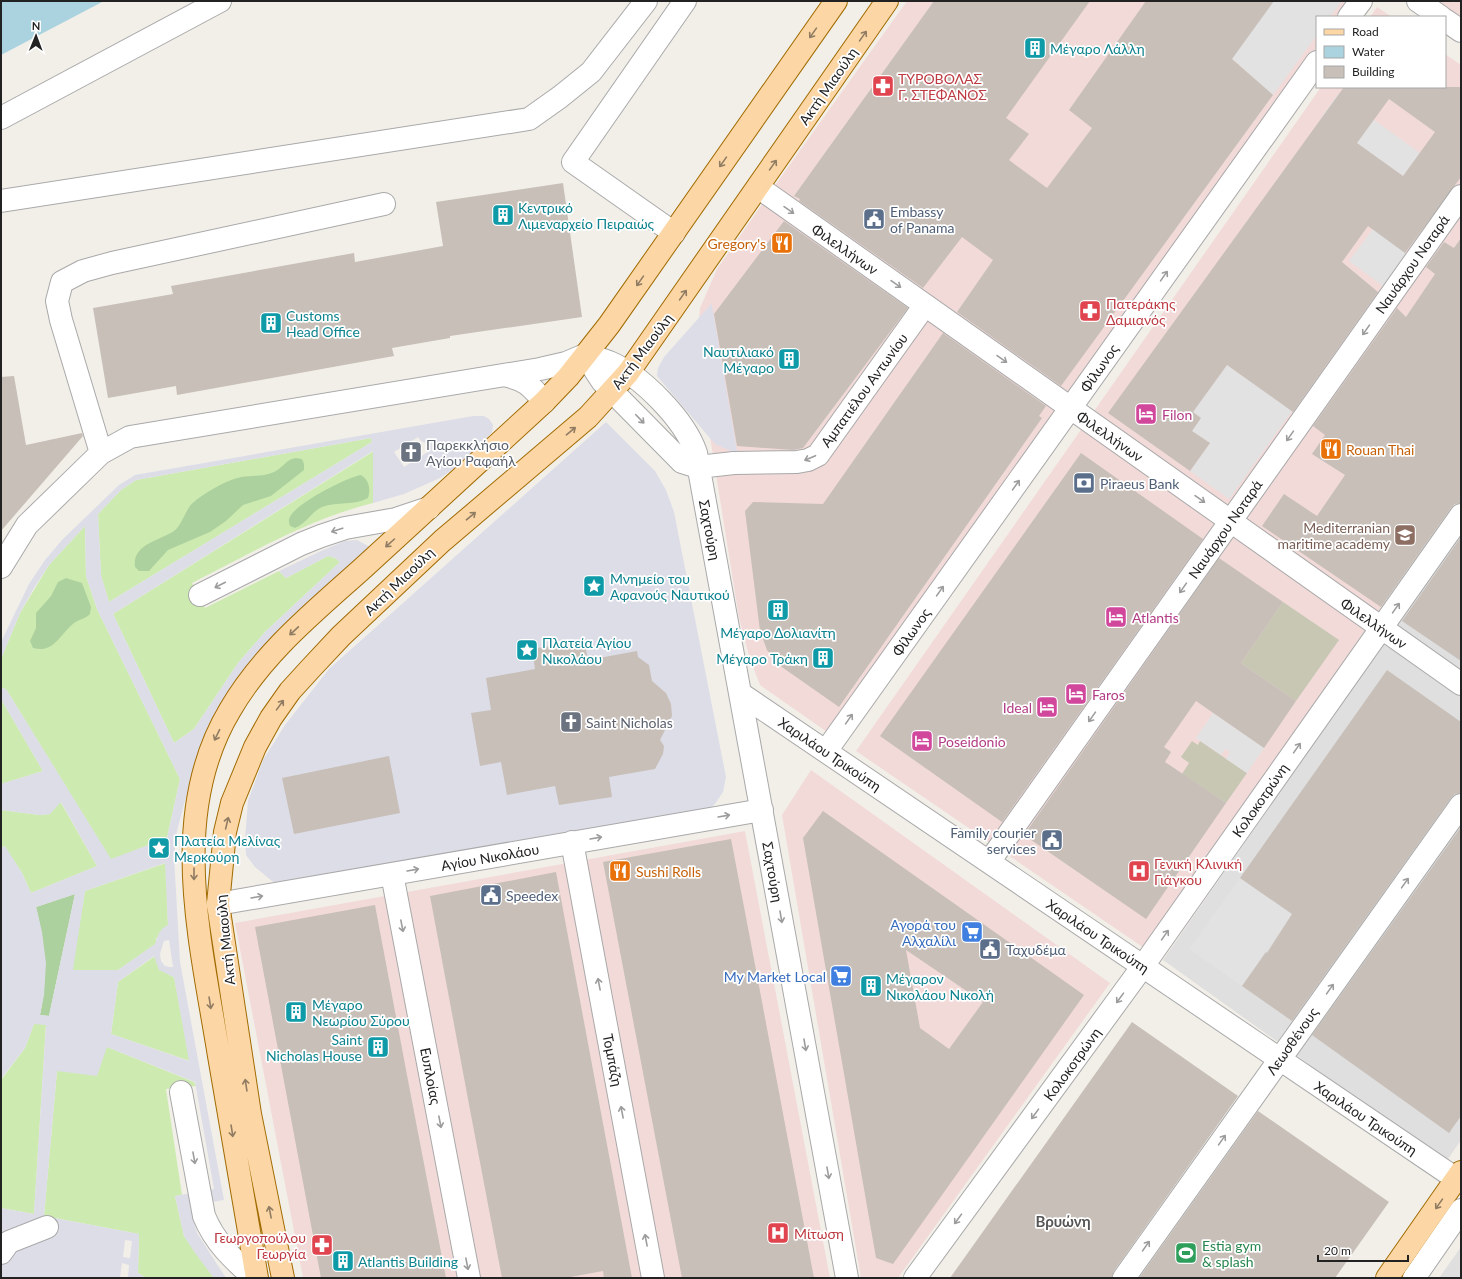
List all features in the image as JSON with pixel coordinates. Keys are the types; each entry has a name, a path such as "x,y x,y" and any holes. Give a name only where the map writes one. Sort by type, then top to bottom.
{"main road":[{"name":"Ακτή Μιαούλη","path":"256,1278 206,979 194,890 194,835 197,804 211,747 230,710 281,642 544,402 586,355 674,233 836,1"},
{"name":"Ακτή Μιαούλη","path":"283,1278 250,1114 218,904 225,832 232,803 255,747 271,718 290,691 341,636 442,541 588,416 613,391 628,373 887,1"},
{"path":"1387,1278 1460,1179"}],"street":[{"path":"1,118 220,1"},
{"path":"1,201 529,119 591,72 646,1"},
{"path":"674,233 573,162 685,1"},
{"path":"1350,16 1361,1"},
{"path":"1418,1 1440,16"},
{"path":"1446,21 1461,31"},
{"name":"Φίλωνος","path":"826,751 1316,63"},
{"name":"Φιλελλήνων","path":"758,187 1461,684"},
{"name":"Ναυάρχου Νοταρά","path":"989,862 1461,196"},
{"path":"101,453 61,320 57,301 62,282 84,270 112,263 384,204"},
{"name":"Αμπατιέλου Αντωνίου","path":"698,467 734,463 797,462 808,460 818,455 925,305"},
{"path":"1,567 28,525 101,453 130,437 566,364 586,355 594,371 676,457 682,462 698,467"},
{"name":"Σαχτούρη","path":"586,355 609,362 628,373 655,395 679,421 692,441 762,810 847,1278"},
{"path":"502,375 517,378 533,387 544,402"},
{"path":"200,595 301,544 321,536 345,528 396,519 429,508"},
{"name":"Κολοκοτρώνη","path":"915,1278 1143,966 1461,515"},
{"name":"Χαριλάου Τρικούπη","path":"740,694 1460,1179"},
{"name":"Λεωσθένους","path":"1124,1278 1461,805"},
{"name":"Αγίου Νικολάου","path":"218,904 762,810"},
{"name":"Τομπάζη","path":"572,842 653,1278"},
{"name":"Ευπλοίας","path":"392,874 470,1278"},
{"path":"181,1092 204,1216 209,1229 226,1254 256,1278"},
{"path":"1414,1278 1461,1210"},
{"path":"1,1253 9,1242 47,1227"}],"shaded area":[{"path":"907,1 1354,1 1344,16 1316,16 1316,54 830,734 760,685 750,659 739,618 710,437 698,331 700,308 717,269"},
{"path":"1274,1 1342,1 1331,16 1316,16 1316,36 1273,95 1202,32 1222,10 1252,31"},
{"path":"1413,1 1461,1 1461,34 1446,24 1446,16 1435,16"},
{"path":"1377,7 1390,16 1371,16"},
{"path":"1446,55 1461,65 1461,492 1144,948 856,751 1320,88 1446,88"},
{"path":"1338,94 1420,153 1403,176 1321,118"},
{"path":"1373,229 1406,253 1383,286 1349,261"},
{"path":"712,303 737,451 731,451 715,444 657,376 658,368 664,357"},
{"path":"1227,365 1292,411 1229,499 1190,471 1210,443 1192,431 1193,412"},
{"name":"Πλατεία Μελίνας Μερκούρη","path":"473,416 484,416 489,419 493,425 492,432 470,458 440,478 404,494 373,503 373,451 113,614 174,743 194,729 238,663 265,632 340,562 335,558 328,556 286,578 279,571 345,541 357,540 370,547 220,707 209,728 192,774 177,831 174,857 180,962 224,1200 190,1206 197,1233 226,1278 214,1278 184,1236 175,1196 214,1189 195,1082 107,1047 97,1076 57,1071 44,1216 139,1234 138,1273 146,1278 128,1278 129,1265 122,1263 120,1278 1,1278 1,1208 34,1214 46,1025 34,1024 25,1048 1,1079 1,849 5,846 22,873 31,893 97,866 61,802 50,814 40,815 1,810 1,784 43,771 1,699 1,688 6,689 111,859 167,838 180,779 97,609 86,576 85,526 49,565 34,588 20,613 1,659 1,642 29,584 45,560 63,539 119,485 135,475","holes":["418,437 421,441 426,443 428,452 404,467 394,452","371,438 372,442 109,602 101,575 98,514 121,490 136,480","165,863 168,925 159,933 155,944 118,970 73,970 85,891","75,894 49,1016 40,1015 44,995 46,963 42,932 36,907","169,940 173,967 165,966 161,961 160,954 164,941","154,956 159,970 174,977 189,1061 111,1034 118,982","125,1240 132,1241 130,1258 123,1257"]},
{"name":"Πλατεία Αγίου Νικολάου","path":"606,422 655,471 666,490 674,512 726,777 723,792 715,804 703,814 283,887 272,881 255,867 246,855 245,839 248,801 263,760 285,725 329,669"},
{"path":"1461,532 1461,1140 1446,1162 1163,960"},
{"path":"1283,602 1339,640 1296,701 1241,663"},
{"path":"1213,713 1264,748 1247,773 1226,759 1230,752 1225,749 1221,755 1196,738"},
{"path":"1192,741 1198,745 1200,741 1247,773 1226,803 1182,774 1189,763 1181,757"},
{"path":"811,770 1110,983 898,1278 861,1278 782,815"},
{"path":"745,831 830,1278 303,1278 235,923"},
{"path":"1240,878 1292,914 1242,986 1189,949"},
{"path":"1461,1247 1461,1278 1439,1278"}],"green space":[{"path":"371,438 372,442 109,602 101,576 98,514 121,490 136,480"},
{"path":"374,451 373,503 303,527 192,583 205,608 279,571 286,578 328,556 335,558 340,562 265,632 238,663 194,729 174,743 113,614"},
{"path":"296,458 302,459 304,470 271,496 243,505 226,521 210,532 168,550 149,571 139,571 135,567 135,559 142,548 174,531 192,504 205,494 223,484 241,477 266,475 274,472 290,460"},
{"path":"361,475 366,479 369,485 368,498 357,502 334,504 322,507 299,526 295,528 290,526 289,518 301,505 334,486"},
{"path":"85,526 86,576 97,609 180,779 167,838 111,860 6,689 1,688 1,659 20,613 49,565"},
{"path":"66,578 82,583 91,607 90,614 69,627 52,646 40,649 33,648 30,641 36,628 36,613 51,596 58,582"},
{"path":"1,699 43,771 1,784"},
{"path":"60,801 97,866 31,893 22,873 4,846 1,849 1,810 40,815 49,814"},
{"path":"166,863 168,926 156,939 156,944 118,970 72,970 85,891"},
{"path":"75,894 49,1016 40,1015 45,974 42,934 36,907"},
{"path":"155,956 157,963 162,969 167,974 174,977 190,1061 111,1034 118,982"},
{"path":"34,1024 46,1024 34,1214 1,1208 1,1080 25,1048"},
{"path":"107,1047 194,1082 196,1086 166,1089 182,1195 175,1196 184,1236 214,1278 146,1278 138,1273 139,1234 44,1216 57,1071"}],"water":[{"path":"1,1 104,1 1,55"}],"building":[{"path":"934,1 1090,1 1006,118 1029,134 1009,160 1047,188 1092,128 1069,110 1146,1 1274,1 1232,59 1273,95 1061,386 957,312 993,260 962,237 923,288 794,196"},
{"path":"1461,87 1461,177 1405,253 1368,226 1342,262 1378,292 1293,412 1227,365 1193,412 1201,418 1192,431 1210,443 1190,471 1108,413 1343,88","holes":["1389,99 1435,132 1403,176 1357,143"]},
{"name":"Customs Head Office","path":"563,183 582,317 450,336 450,338 392,348 394,356 177,395 176,386 108,398 93,308 173,294 171,286 354,253 355,262 443,246 436,202"},
{"path":"784,221 908,308 803,448 793,450 737,446 714,314"},
{"path":"1461,238 1461,503 1455,504 1451,508 1381,607 1262,526 1284,494 1317,516 1345,475 1312,454 1325,435 1313,426 1397,308 1406,317 1435,274 1426,267 1444,242 1454,248"},
{"path":"943,333 1046,406 1039,416 1042,418 839,707 779,665 767,650 760,631 745,511 753,502 823,504"},
{"path":"14,376 26,445 82,433 83,436 1,531 1,377"},
{"path":"1081,453 1203,539 1002,822 880,736"},
{"path":"1461,537 1461,661 1402,621"},
{"path":"1219,558 1283,602 1241,663 1296,701 1264,748 1196,701 1164,747 1171,752 1165,762 1226,803 1146,919 1024,835"},
{"name":"Saint Nicholas","path":"584,640 588,660 637,651 638,657 649,665 652,681 666,693 671,704 672,716 660,740 664,746 663,754 655,769 609,777 612,797 559,805 555,786 507,795 501,762 480,766 471,713 491,710 486,678 535,669 532,649"},
{"path":"1387,670 1461,722 1461,793 1455,794 1451,798 1292,1021 1242,986 1266,952 1267,953 1292,914 1240,878"},
{"path":"389,756 400,813 294,834 282,778"},
{"path":"823,811 1084,995 893,1264 876,1258 803,838","holes":["906,950 983,1002 949,1049 920,1028"]},
{"path":"1461,827 1461,1116 1449,1133 1312,1035"},
{"path":"731,839 814,1278 682,1278 603,862"},
{"path":"556,872 632,1278 604,1278 603,1271 565,1278 502,1278 430,896"},
{"path":"375,905 446,1278 321,1278 255,927"},
{"path":"1132,1022 1238,1096 1114,1271 1112,1278 950,1278"},
{"path":"1258,1111 1389,1202 1335,1278 1139,1278"}],"place":[{"name":"Μέγαρο Λάλλη","path":"1035,48"},
{"name":"ΤΥΡΟΒΟΛΑΣ Γ. ΣΤΕΦΑΝΟΣ","path":"883,86"},
{"name":"Κεντρικό Λιμεναρχείο Πειραιώς","path":"503,215"},
{"name":"Embassy of Panama","path":"874,219"},
{"name":"Gregory's","path":"782,243"},
{"name":"Πατεράκης Δαμιανός","path":"1090,311"},
{"name":"Customs Head Office","path":"271,323"},
{"name":"Ναυτιλιακό Μέγαρο","path":"789,359"},
{"name":"Filon","path":"1146,414"},
{"name":"Rouan Thai","path":"1331,449"},
{"name":"Παρεκκλήσιο Αγίου Ραφαήλ","path":"411,452"},
{"name":"Piraeus Bank","path":"1084,483"},
{"name":"Mediterranian maritime academy","path":"1405,535"},
{"name":"Μνημείο του Αφανούς Ναυτικού","path":"594,586"},
{"name":"Μέγαρο Δολιανίτη","path":"778,610"},
{"name":"Atlantis","path":"1116,617"},
{"name":"Πλατεία Αγίου Νικολάου","path":"527,650"},
{"name":"Μέγαρο Τράκη","path":"823,658"},
{"name":"Faros","path":"1076,694"},
{"name":"Ideal","path":"1047,707"},
{"name":"Saint Nicholas","path":"571,722"},
{"name":"Poseidonio","path":"922,741"},
{"name":"Family courier services","path":"1052,840"},
{"name":"Πλατεία Μελίνας Μερκούρη","path":"159,848"},
{"name":"Sushi Rolls","path":"620,871"},
{"name":"Γενική Κλινική Γιάγκου","path":"1139,871"},
{"name":"Speedex","path":"491,895"},
{"name":"Αγορά του Αλχαλίλι","path":"972,932"},
{"name":"Ταχυδέμα","path":"990,949"},
{"name":"My Market Local","path":"841,976"},
{"name":"Μέγαρον Νικολάου Νικολή","path":"871,986"},
{"name":"Μέγαρο Νεωρίου Σύρου","path":"296,1012"},
{"name":"Saint Nicholas House","path":"378,1047"},
{"name":"Μίτωση","path":"778,1233"},
{"name":"Γεωργοπούλου Γεωργία","path":"322,1245"},
{"name":"Estia gym & splash","path":"1186,1253"},
{"name":"Atlantis Building","path":"343,1261"}],"district":[{"name":"Βρυώνη","path":"1063,1221"}]}
